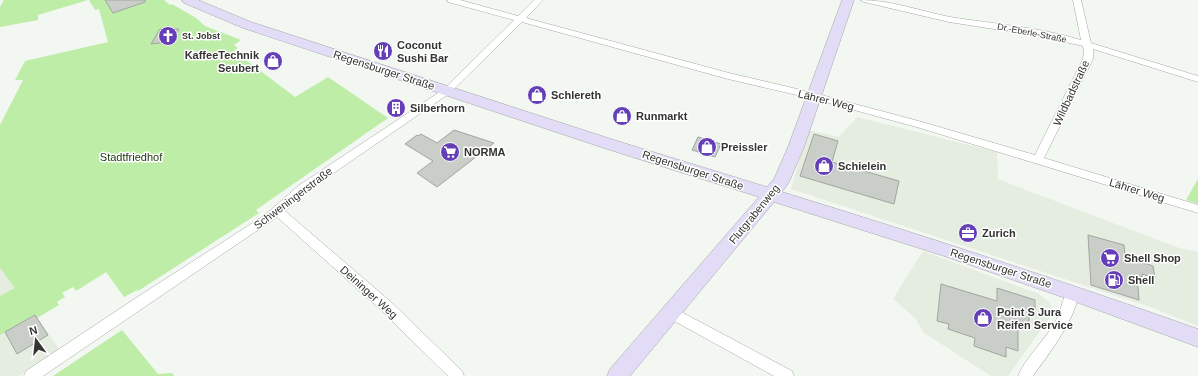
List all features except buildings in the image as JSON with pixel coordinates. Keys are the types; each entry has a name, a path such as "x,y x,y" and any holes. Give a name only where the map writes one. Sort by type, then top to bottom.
{"main road":[{"name":"Regensburger Straße","path":"188,0 247,25 447,91 910,238 1072,292 1198,338"},
{"name":"Flutgrabenweg","path":"617,376 672,313 781,182 814,96 848,0"}],"street":[{"name":"Lährer Weg","path":"451,0 728,76 814,96 922,125 1038,159 1198,209"},
{"name":"Schweningerstraße","path":"31,376 278,211 302,189 447,91 539,0"},
{"name":"Dr.-Eberle-Straße","path":"864,0 949,18 1038,33 1087,44 1198,79"},
{"name":"Wildbadstraße","path":"1038,159 1088,59 1089,52 1077,0"},
{"name":"Deininger Weg","path":"278,211 386,306 457,376"},
{"path":"1025,376 1058,330 1068,310 1072,292"},
{"path":"672,313 787,376"}],"shaded area":[{"path":"857,117 997,152 998,179 1176,247 1198,252 1198,326 1150,307 791,189 808,130 839,137"},
{"path":"923,251 1039,294 1049,302 1053,310 1050,317 1008,376 991,376 924,333 915,318 893,299"},
{"path":"0,268 16,288 0,296"},
{"path":"35,315 59,349 19,376 0,376 0,335"}],"green space":[{"path":"4,0 88,0 38,15 38,20 0,27 0,7"},
{"name":"Stadtfriedhof","path":"89,0 164,0 170,5 172,4 196,18 205,26 241,40 234,45 238,48 234,51 295,97 328,77 388,118 256,210 259,213 138,291 137,290 124,297 106,272 76,291 73,287 62,293 65,297 57,302 59,305 37,318 34,315 0,335 0,296 15,288 0,268 0,125 23,80 15,80 25,61 108,42 99,9 95,10"},
{"path":"1198,179 1198,204 1186,200"},
{"path":"122,330 158,374 172,373 174,376 53,376"}],"place":[{"name":"St. Jobst","path":"168,36"},
{"name":"Coconut Sushi Bar","path":"383,51"},
{"name":"KaffeeTechnik Seubert","path":"273,61"},
{"name":"Schlereth","path":"537,95"},
{"name":"Silberhorn","path":"396,108"},
{"name":"Runmarkt","path":"622,116"},
{"name":"Preissler","path":"707,147"},
{"name":"NORMA","path":"450,152"},
{"name":"Schielein","path":"824,166"},
{"name":"Zurich","path":"968,233"},
{"name":"Shell Shop","path":"1110,258"},
{"name":"Shell","path":"1114,280"},
{"name":"Point S Jura Reifen Service","path":"983,318"}]}
